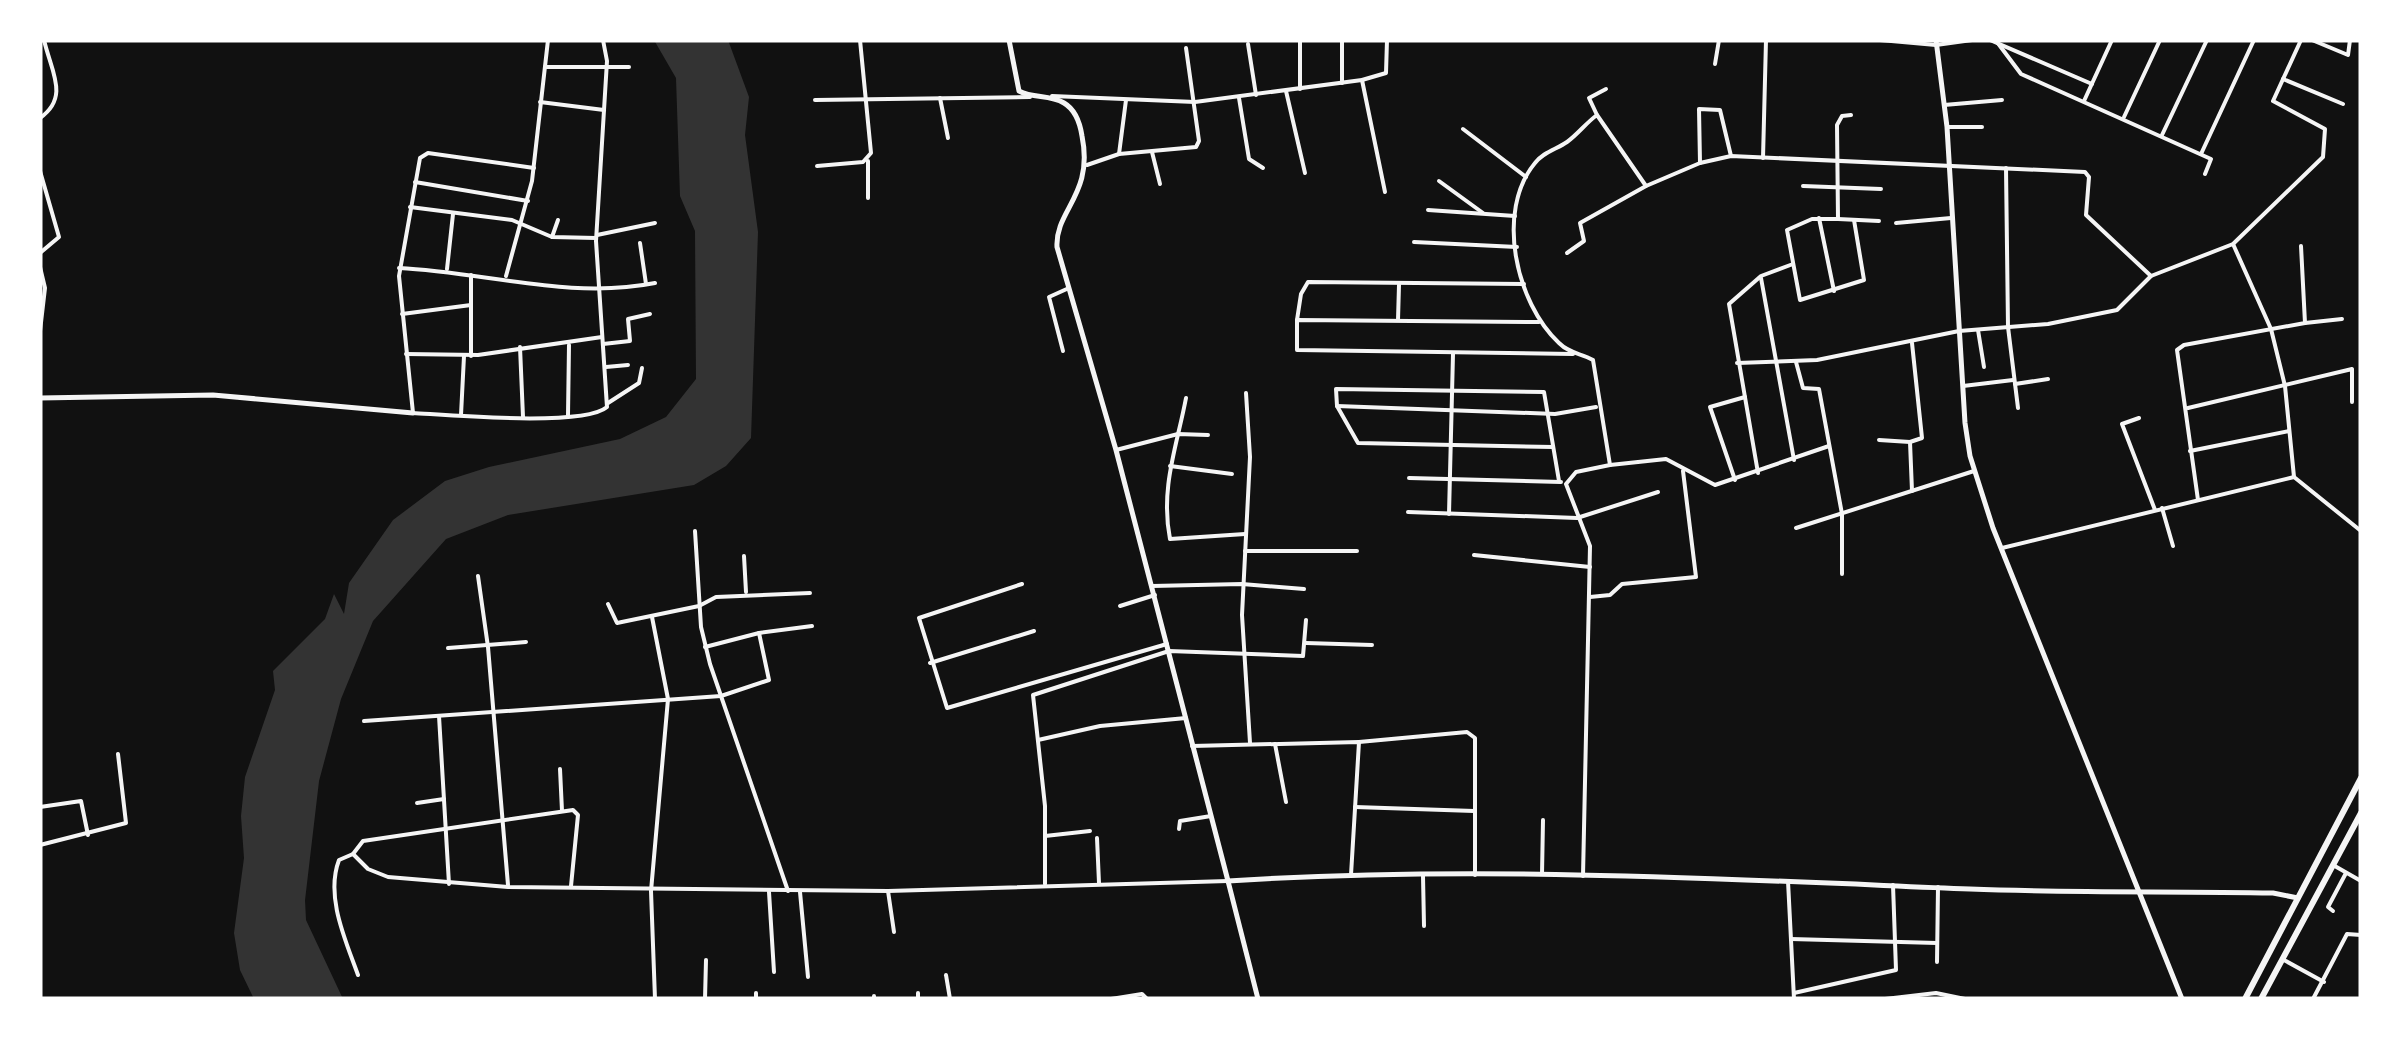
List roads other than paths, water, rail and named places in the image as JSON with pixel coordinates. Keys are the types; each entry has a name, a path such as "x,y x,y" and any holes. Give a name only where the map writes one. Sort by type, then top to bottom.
{"highway":[{"path":"2245,999 2361,778"},
{"path":"2261,999 2361,813"}],"street":[{"path":"40,118 54,107 58,97 44,40"},
{"path":"506,277 534,168 548,40"},
{"path":"603,40 606,68 596,236 608,404"},
{"path":"860,40 867,98 868,198"},
{"path":"1009,40 1016,84 1031,97"},
{"path":"1300,40 1300,89"},
{"path":"1342,40 1342,83"},
{"path":"815,100 1048,96 1196,102 1240,98 1386,73 1387,40"},
{"path":"1714,64 1720,40"},
{"path":"1763,158 1766,40"},
{"path":"1882,40 1972,40"},
{"path":"1990,40 2092,84"},
{"path":"2084,101 2111,42 2101,40"},
{"path":"2123,118 2160,40"},
{"path":"2162,136 2207,40"},
{"path":"2201,154 2254,40"},
{"path":"1738,363 1796,362 1912,344 1959,331 2008,328 2117,310 2151,276 2234,244 2323,157 2324,129 2274,99 2301,40"},
{"path":"2312,40 2346,55 2351,54 2350,40"},
{"path":"1936,42 1947,126 1963,386 1974,471 1993,528 2182,999"},
{"path":"1998,42 2022,74 2211,160 2206,174"},
{"path":"1248,44 1256,96"},
{"path":"1087,165 1119,154 1196,148 1196,102 1186,48"},
{"path":"545,67 629,67"},
{"path":"2283,78 2344,104"},
{"path":"1362,80 1385,192"},
{"path":"1606,89 1589,98 1597,116 1646,186"},
{"path":"1286,91 1305,173"},
{"path":"1048,96 1064,103 1076,115 1087,165 1074,206 1059,229 1057,247 1116,450 1258,999"},
{"path":"940,97 948,138"},
{"path":"1240,98 1249,159 1262,168"},
{"path":"1119,154 1126,100"},
{"path":"1944,105 2002,100"},
{"path":"540,102 604,110"},
{"path":"1700,163 1698,109 1720,110 1731,156"},
{"path":"1838,219 1837,124 1841,117 1851,115"},
{"path":"1573,354 1540,322 1524,284 1514,216 1526,176 1540,157 1564,144 1597,116"},
{"path":"1947,126 1982,127"},
{"path":"1464,129 1526,176"},
{"path":"1152,152 1160,184"},
{"path":"413,413 399,268 415,182 425,153 534,168"},
{"path":"1568,252 1584,241 1580,223 1646,186 1700,163 1731,156 2088,174 2086,215 2151,276"},
{"path":"817,166 868,161"},
{"path":"2006,168 2008,328 2018,408"},
{"path":"40,171 59,237 40,253"},
{"path":"1439,181 1483,213"},
{"path":"415,182 528,201"},
{"path":"1803,186 1881,190"},
{"path":"410,207 521,224 552,237 596,236 655,223"},
{"path":"1428,210 1514,216"},
{"path":"447,269 453,214"},
{"path":"1819,218 1834,291"},
{"path":"1854,220 1865,279 1800,300 1788,228 1819,218 1878,221"},
{"path":"1896,222 1953,218"},
{"path":"552,237 558,220"},
{"path":"636,227 646,284"},
{"path":"1414,242 1517,246"},
{"path":"2234,244 2272,328 2285,386 2294,477 2361,531"},
{"path":"2301,246 2305,324"},
{"path":"1758,473 1729,304 1761,276 1792,264"},
{"path":"40,267 45,288 40,331"},
{"path":"399,268 447,269 506,277 549,289 654,283"},
{"path":"461,416 472,305 471,274"},
{"path":"1761,276 1794,460"},
{"path":"1524,284 1308,282 1301,294 1297,320 1298,353 1573,354 1593,360 1610,465"},
{"path":"1398,320 1399,285"},
{"path":"1063,351 1049,298 1069,288"},
{"path":"402,314 472,305"},
{"path":"406,354 467,356 569,342 630,341 628,318 650,314"},
{"path":"2198,500 2179,348 2272,328 2342,319"},
{"path":"1297,320 1540,322"},
{"path":"1978,330 1984,367"},
{"path":"568,415 569,342"},
{"path":"1879,440 1918,442 1922,434 1912,344"},
{"path":"520,347 523,418"},
{"path":"1448,514 1452,354"},
{"path":"1796,362 1803,388 1819,389 1842,514 1842,574"},
{"path":"606,367 628,366"},
{"path":"40,398 213,395 413,413 523,418 601,412 639,384 642,368"},
{"path":"2188,408 2352,369 2352,402"},
{"path":"1963,386 2048,379"},
{"path":"1552,447 1354,442 1337,406 1336,390 1547,394 1552,447 1562,482 1590,539 1583,876"},
{"path":"1246,393 1250,457 1242,654 1250,743"},
{"path":"1734,480 1710,407 1745,397"},
{"path":"1186,398 1170,466 1166,506 1170,539 1245,534"},
{"path":"1337,406 1548,413 1599,407"},
{"path":"2138,418 2122,424 2154,510"},
{"path":"2190,450 2288,431"},
{"path":"1116,450 1178,434 1208,435"},
{"path":"1910,442 1912,491"},
{"path":"1409,478 1562,482 1576,472 1662,458 1706,482 1724,484 1829,446"},
{"path":"1170,466 1232,474"},
{"path":"1590,597 1610,595 1622,584 1696,578 1682,468"},
{"path":"1796,528 1974,471"},
{"path":"2002,548 2294,477"},
{"path":"1408,512 1577,518 1658,492"},
{"path":"2162,508 2173,546"},
{"path":"695,531 699,606 706,647 788,891"},
{"path":"1244,551 1357,551"},
{"path":"1474,555 1590,567"},
{"path":"744,556 746,592"},
{"path":"478,576 488,647 508,886"},
{"path":"1022,584 919,618 930,663 949,710 1168,647 1304,656 1306,620"},
{"path":"1152,586 1242,584 1304,589"},
{"path":"608,604 617,623 746,592 810,593"},
{"path":"1120,606 1154,595"},
{"path":"652,616 668,699 652,891 655,999"},
{"path":"706,647 760,632 812,626"},
{"path":"364,721 721,696 770,680 760,632"},
{"path":"930,663 1034,632"},
{"path":"448,648 526,642"},
{"path":"1306,643 1372,645"},
{"path":"1045,884 1045,836 1033,696 1168,647"},
{"path":"440,716 449,884"},
{"path":"1038,740 1100,726 1186,718"},
{"path":"1192,746 1359,742 1467,732 1475,738 1476,745 1475,875"},
{"path":"1351,875 1359,742"},
{"path":"1275,744 1286,802"},
{"path":"40,845 118,828 128,819 118,754"},
{"path":"560,769 562,811"},
{"path":"416,803 444,799"},
{"path":"40,807 82,801 88,835"},
{"path":"1355,807 1474,811"},
{"path":"358,975 340,924 334,884 339,860 353,854 363,841 562,811 578,815 571,887"},
{"path":"1179,829 1180,821 1212,816"},
{"path":"1542,874 1543,820"},
{"path":"1045,836 1090,832"},
{"path":"1097,838 1099,883"},
{"path":"353,854 378,874 449,884 652,891 888,891 1351,875 1542,874 2272,894 2300,899"},
{"path":"2333,865 2361,881"},
{"path":"2333,911 2328,907 2346,873"},
{"path":"1423,876 1424,926"},
{"path":"1788,881 1794,996 1896,970 1893,885"},
{"path":"1937,962 1938,887"},
{"path":"769,891 774,972"},
{"path":"800,891 808,977"},
{"path":"888,891 894,932"},
{"path":"2314,999 2347,934 2361,935"},
{"path":"1791,939 1937,943"},
{"path":"2282,959 2324,982"},
{"path":"706,960 706,999"},
{"path":"946,976 950,999"},
{"path":"1885,999 1936,992 1965,999"},
{"path":"1111,999 1142,994 1147,999"}]}
